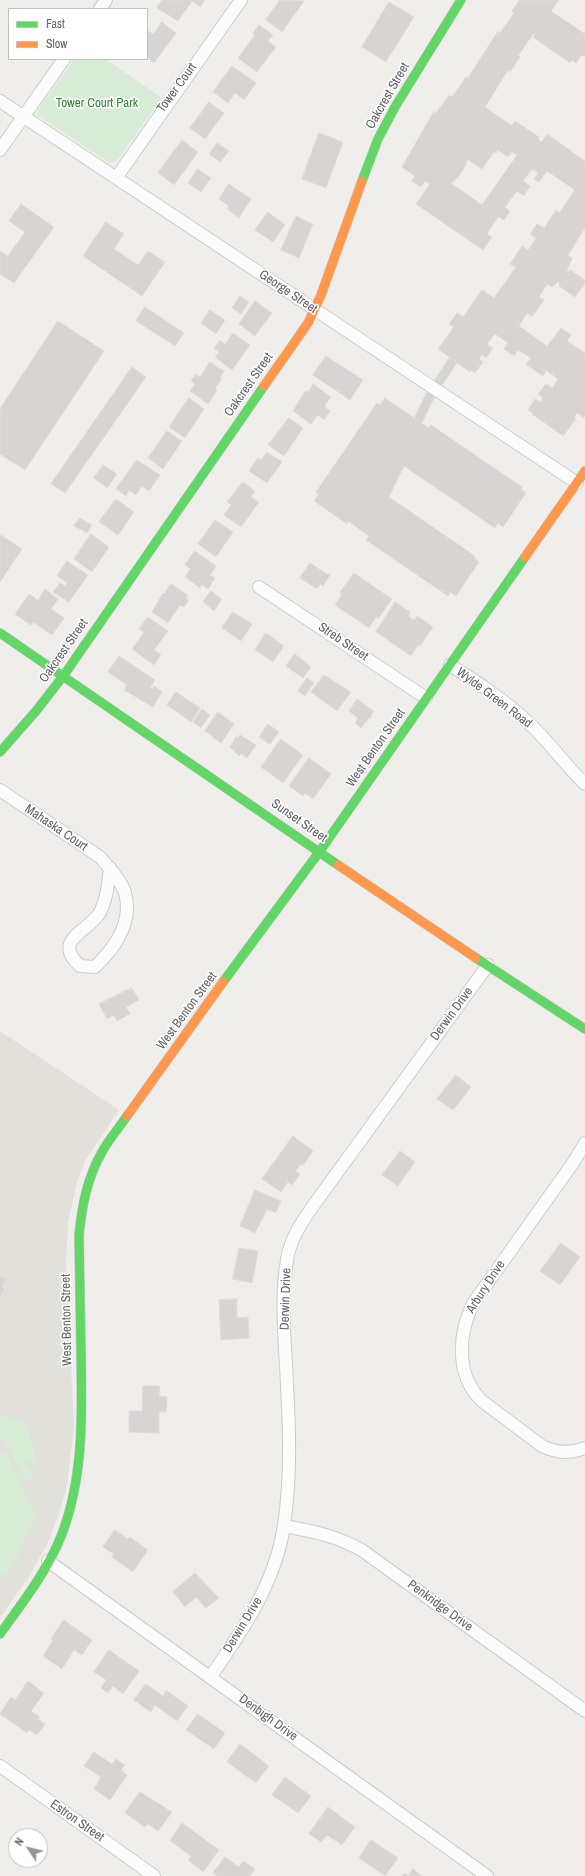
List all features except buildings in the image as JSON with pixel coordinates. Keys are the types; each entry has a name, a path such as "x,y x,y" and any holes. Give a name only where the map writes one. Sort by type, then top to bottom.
{"street":[{"name":"Tower Court","path":"116,178 241,0"},
{"name":"Oakcrest Street","path":"0,752 40,706 64,675 308,323 378,139 395,107 461,0"},
{"path":"0,150 63,60"},
{"name":"George Street","path":"0,101 577,483"},
{"name":"West Benton Street","path":"0,1634 62,1536 71,1509 79,1476 82,1442 79,1235 82,1208 92,1175 102,1152 320,852 585,471"},
{"name":"Streb Street","path":"259,587 426,698"},
{"name":"Sunset Street","path":"0,633 64,675 320,852 585,1029"},
{"name":"Wylde Green Road","path":"450,665 496,696 522,717 584,780"},
{"name":"Mahaska Court","path":"0,790 100,857 110,868 125,893 126,918 123,930 110,952 95,967 80,966 72,959 69,952 70,943 76,933 98,915 104,904 110,868"},
{"name":"Derwin Drive","path":"211,1676 236,1640 261,1597 272,1573 284,1526 290,1445 283,1307 287,1259 292,1240 301,1223 313,1206 488,965"},
{"name":"Arbury Drive","path":"585,1143 573,1163 474,1302 466,1317 463,1332 462,1353 467,1381 474,1394 482,1401 542,1446 562,1452 585,1448"},
{"name":"Penkridge Drive","path":"284,1526 334,1537 349,1542 363,1550 585,1711"},
{"name":"Denbigh Drive","path":"48,1560 487,1876"},
{"name":"Estron Street","path":"0,1766 154,1876"}],"shaded area":[{"path":"0,1031 119,1110 85,1161 77,1181 68,1223 66,1261 74,1428 67,1485 60,1511 49,1540 31,1574 0,1618"}],"green space":[{"name":"Tower Court Park","path":"73,60 107,60 162,98 116,162 110,163 38,115 38,110"},
{"path":"2,1417 12,1418 19,1421 28,1430 31,1437 36,1461 27,1462 25,1465 34,1475 25,1481 20,1478 20,1472 14,1456 0,1438 0,1419"},
{"path":"6,1452 37,1516 10,1571 3,1576 0,1574 0,1456"}],"traffic: fast":[{"path":"362,181 378,139 395,107 461,0"},
{"path":"0,752 36,711 64,675 264,386"},
{"path":"223,982 320,851 525,557"},
{"path":"0,633 338,865"},
{"path":"476,958 585,1029"},
{"path":"0,1634 26,1598 50,1560 62,1534 69,1512 78,1467 80,1445 81,1376 79,1235 82,1213 92,1172 102,1152 127,1116"}],"traffic: slow":[{"path":"264,386 308,323 321,295 362,181"},
{"path":"525,557 585,471"},
{"path":"338,865 476,958"},
{"path":"127,1116 223,982"}]}
